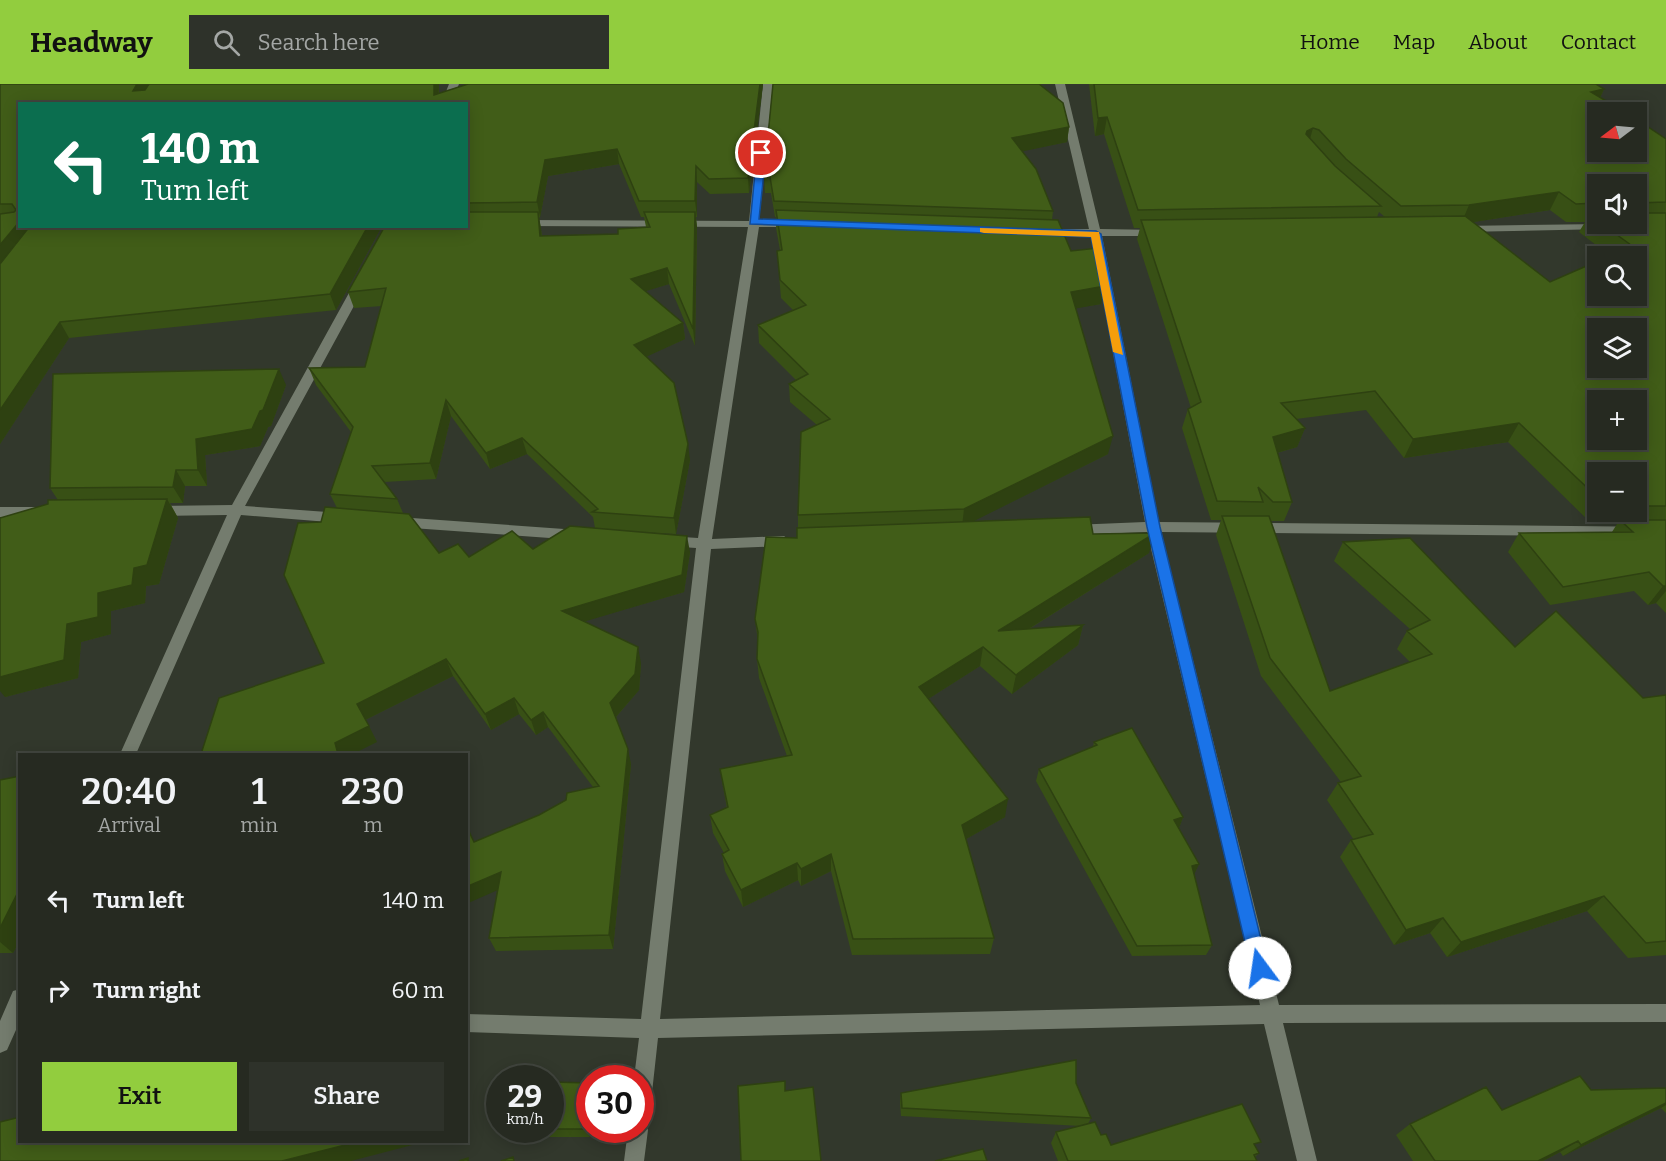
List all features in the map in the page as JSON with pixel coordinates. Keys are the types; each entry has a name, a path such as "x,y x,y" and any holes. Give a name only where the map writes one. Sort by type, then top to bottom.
{"street":[{"path":"447,102 454,84"},
{"path":"646,1065 704,544 754,222 768,84"},
{"path":"1060,84 1096,234 1153,527 1307,1161"},
{"path":"502,223 754,222 813,224"},
{"path":"1447,229 1587,227"},
{"path":"1037,232 1166,233"},
{"path":"128,753 236,510 368,268"},
{"path":"142,511 236,510 353,519"},
{"path":"0,512 59,512"},
{"path":"388,521 587,536"},
{"path":"1059,531 1153,527 1666,532"},
{"path":"657,541 704,544 799,540"},
{"path":"0,1043 13,1006"},
{"path":"468,1023 651,1029 1271,1014 1666,1013"},
{"path":"634,1161 636,1143"}],"building":[{"path":"0,84 137,84 133,91 145,90 149,84 434,84 434,95 468,84 760,84 748,178 709,179 696,166 695,201 639,201 617,149 545,160 537,202 468,203 468,102 18,102 18,223 0,245 0,214 16,210 12,204 0,204"},
{"path":"773,84 1039,84 1063,103 1069,127 1012,138 1036,169 1053,211 774,201 770,177 764,177"},
{"path":"1094,84 1596,84 1604,89 1591,92 1608,102 1587,102 1587,162 1647,162 1647,126 1666,139 1666,202 1647,203 1647,174 1587,174 1587,204 1576,204 1559,192 1469,205 1401,206 1346,159 1319,130 1313,128 1306,134 1335,166 1381,206 1138,210 1107,117 1098,118"},
{"path":"776,210 1058,220 1071,251 1098,248 1105,286 1071,292 1113,436 964,509 798,515 801,432 830,419 789,384 808,374 758,325 806,305 780,280 777,251 782,250"},
{"path":"468,212 538,212 540,236 618,234 618,229 650,227 644,212 695,212 693,329 667,268 631,279 683,323 634,345 674,383 688,444 674,518 592,512 598,509 522,438 486,453 446,400 430,463 372,466 397,499 330,494 353,427 309,368 365,367 386,288 348,292 384,228 468,228"},
{"path":"1647,213 1666,213 1666,506 1647,506 1647,462 1587,462 1587,488 1519,423 1413,439 1375,391 1281,403 1305,428 1273,437 1292,502 1273,502 1258,487 1263,502 1217,501 1188,409 1201,402 1141,220 1465,216 1550,282 1587,266 1587,306 1647,306 1647,246 1629,246 1631,245 1616,234 1647,234"},
{"path":"28,228 367,228 330,294 60,322 0,410 0,264"},
{"path":"279,369 263,410 260,411 252,429 196,439 198,470 176,470 173,487 50,488 53,374"},
{"path":"167,499 147,565 134,568 132,585 98,593 98,617 67,624 64,660 0,677 0,518 48,504 48,500"},
{"path":"325,507 409,514 439,553 458,544 469,557 512,531 533,549 570,526 687,536 682,575 562,611 638,647 635,674 610,703 628,749 609,935 489,938 501,872 468,886 468,829 474,842 539,815 566,800 567,793 599,786 543,712 531,720 514,698 485,714 446,659 357,704 369,726 335,743 338,753 201,753 219,698 324,663 284,575 298,523 321,522"},
{"path":"1222,516 1269,516 1330,691 1432,654 1407,631 1430,620 1343,542 1410,538 1515,647 1556,611 1643,698 1666,695 1666,941 1646,943 1604,896 1461,942 1443,918 1406,930 1351,840 1373,834 1338,783 1361,776 1270,658"},
{"path":"1090,517 1093,534 1155,533 998,631 1083,625 1016,675 983,647 919,687 1008,799 962,825 994,938 853,939 831,854 801,869 797,863 741,890 722,854 729,850 710,815 728,807 720,769 792,755 757,659 758,632 755,619 766,537 797,538 797,528"},
{"path":"1666,520 1666,586 1663,586 1649,572 1563,587 1519,533 1633,532 1622,522"},
{"path":"1132,728 1183,817 1174,820 1199,864 1192,866 1212,945 1137,946 1039,769 1097,745 1094,742"},
{"path":"18,776 18,892 0,928 0,780"},
{"path":"1076,1060 1076,1083 1091,1118 902,1108 901,1093"},
{"path":"1580,1076 1591,1090 1666,1088 1666,1103 1581,1145 1578,1141 1538,1161 1435,1161 1410,1124 1486,1087 1502,1110"},
{"path":"785,1081 785,1091 813,1087 821,1161 741,1161 738,1086"},
{"path":"564,1082 576,1083 576,1129 564,1129"},
{"path":"1242,1104 1261,1142 1254,1144 1259,1153 1254,1155 1257,1161 1068,1161 1056,1132 1095,1122 1101,1135 1106,1134 1111,1145"},
{"path":"18,1118 18,1143 353,1143 282,1161 0,1161 0,1122"},
{"path":"983,1149 987,1161 935,1161"},
{"path":"513,1157 514,1161 501,1161"}],"slow traffic":[{"path":"984,230 1096,234 1119,352"}],"route":[{"path":"761,153 754,222 1096,234 1153,527 1260,968"}]}
